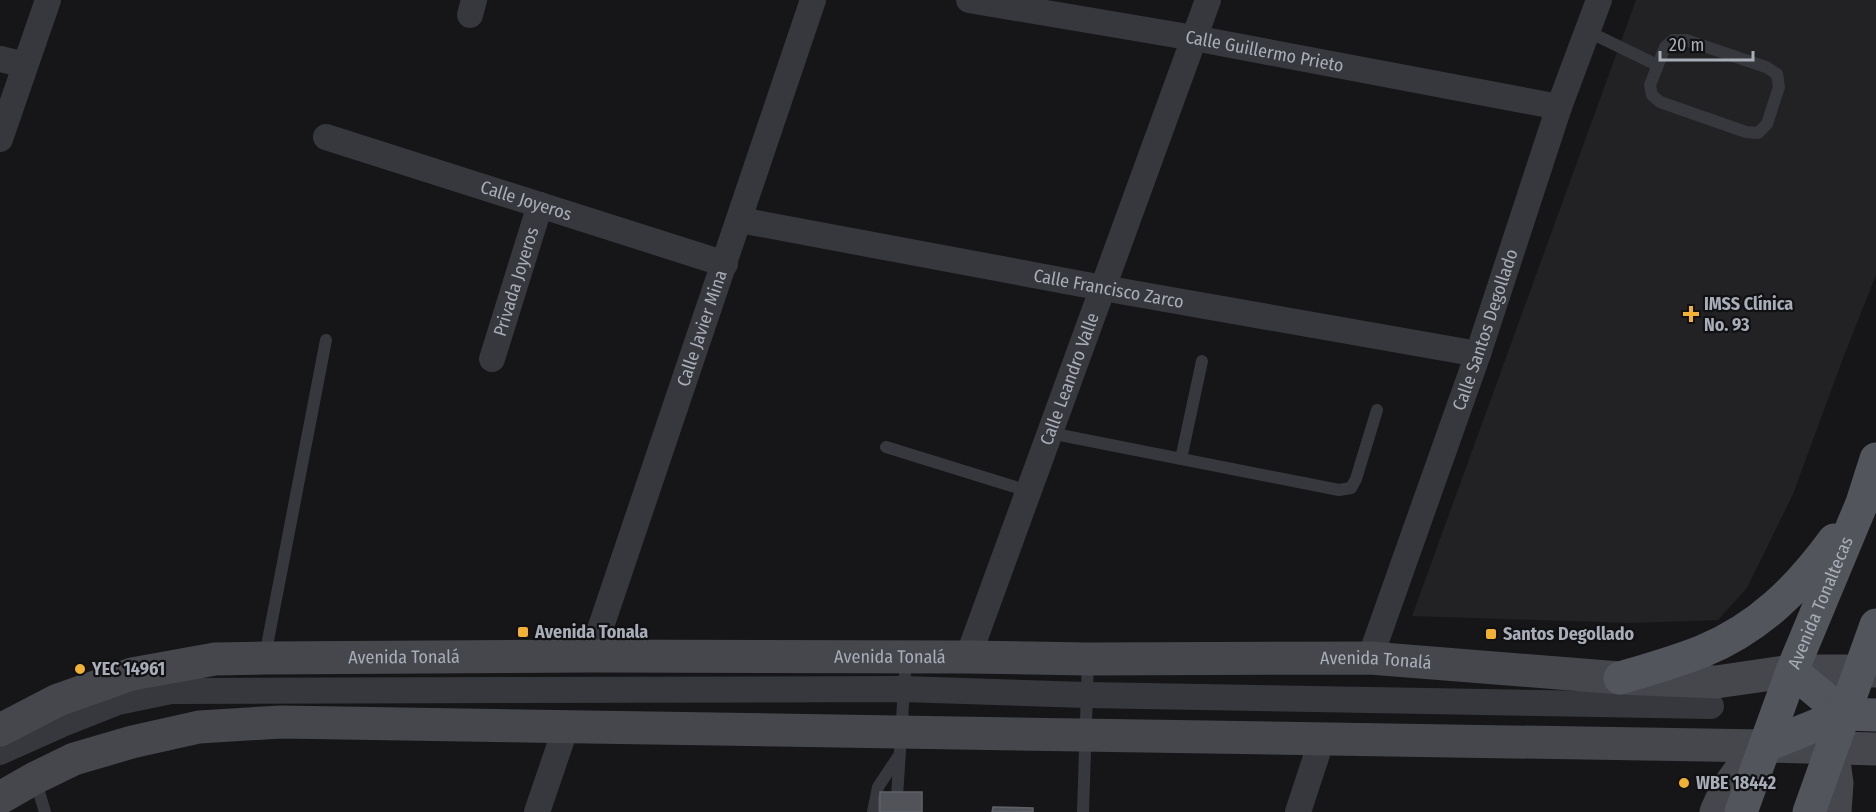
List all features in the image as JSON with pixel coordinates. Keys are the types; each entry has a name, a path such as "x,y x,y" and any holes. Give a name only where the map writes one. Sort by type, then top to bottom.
{"main road":[{"name":"Avenida Tonaltecas","path":"1741,812 1792,671 1862,502 1876,459"},
{"path":"1620,678 1704,651 1758,620 1787,597 1812,570 1862,502"},
{"path":"1809,812 1844,714 1867,670 1876,625"},
{"path":"1792,671 1844,714"},
{"path":"1765,746 1844,714 1876,715"}],"street":[{"path":"0,139 48,0"},
{"name":"Calle Javier Mina","path":"591,656 813,0"},
{"name":"Calle Guillermo Prieto","path":"969,0 1194,38 1559,107"},
{"name":"Calle Leandro Valle","path":"968,657 1208,0"},
{"name":"Calle Santos Degollado","path":"1370,658 1478,354 1559,107 1599,0"},
{"path":"0,59 25,65"},
{"name":"Calle Joyeros","path":"326,137 725,264"},
{"name":"Privada Joyeros","path":"492,359 540,205"},
{"name":"Calle Francisco Zarco","path":"740,220 1103,288 1478,354"},
{"name":"Avenida Tonalá","path":"0,730 58,700 132,674 215,659 265,657 591,656 905,673 968,657 1370,658 1620,678 1716,682 1792,671 1867,670"},
{"path":"0,752 118,702 171,691 905,673 1086,695 1711,706"},
{"path":"0,798 74,759 132,742 199,727 281,722 566,727 901,743 1084,735 1876,749"},
{"path":"537,812 566,727"},
{"path":"1298,812 1322,739"},
{"name":"Avenida Tonaltecas","path":"1716,812 1736,774 1765,746"},
{"path":"1832,748 1837,783 1835,812"}],"lane":[{"path":"1587,31 1657,65"},
{"path":"1673,40 1686,40 1766,67 1777,74 1779,87 1767,124 1758,133 1746,132 1660,102 1652,95 1650,85 1657,65 1665,47 1673,40"},
{"path":"265,657 326,340"},
{"path":"1181,459 1202,362"},
{"path":"1050,433 1339,490 1351,488 1356,479 1377,410"},
{"path":"886,447 1028,491"},
{"path":"1083,812 1088,659"},
{"path":"896,812 905,673"},
{"path":"873,812 878,787 901,743"},
{"path":"35,778 45,812"}],"shaded area":[{"name":"IMSS Clínica No. 93","path":"1636,0 1876,0 1876,275 1793,494 1747,588 1718,620 1632,623 1412,616"}],"building":[{"path":"880,792 922,792 922,812 880,812"},
{"path":"993,807 1033,808 1033,812 992,812"}],"place":[{"name":"IMSS Clínica No. 93","path":"1691,314"},
{"name":"Avenida Tonala","path":"523,632"},
{"name":"Santos Degollado","path":"1491,634"},
{"name":"YEC 14961","path":"80,669"},
{"name":"WBE 18442","path":"1684,783"}]}
